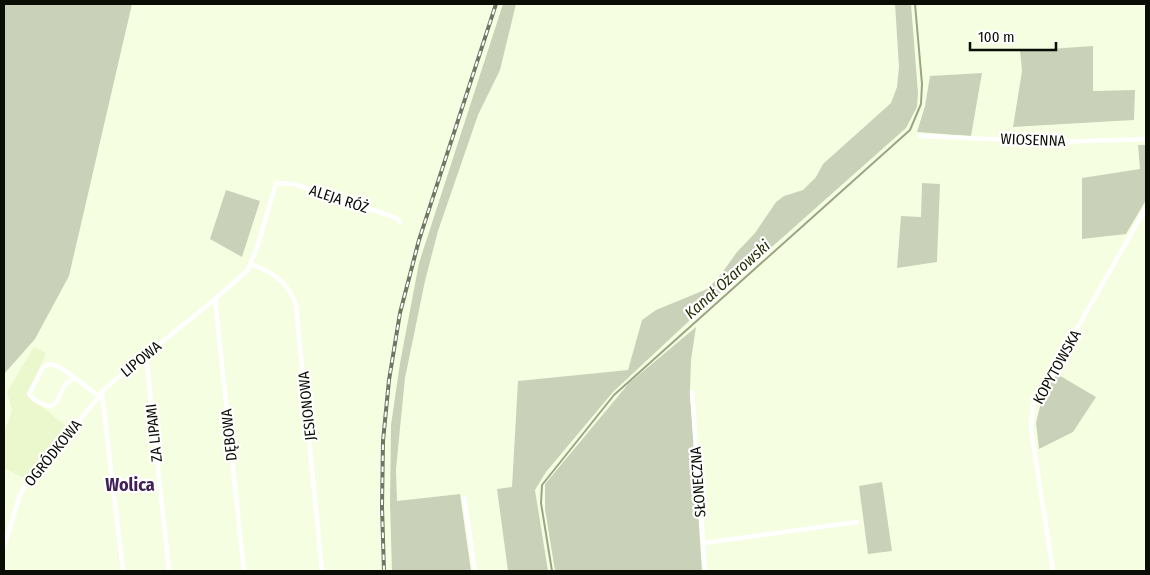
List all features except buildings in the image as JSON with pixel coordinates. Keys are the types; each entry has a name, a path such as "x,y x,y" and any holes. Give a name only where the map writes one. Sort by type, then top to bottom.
{"street":[{"name":"WIOSENNA","path":"920,136 1059,142 1146,140"},
{"name":"ALEJA RÓŻ","path":"276,183 294,184 388,215 400,222"},
{"name":"LIPOWA","path":"101,395 103,390 248,270 276,183"},
{"name":"KOPYTOWSKA","path":"1053,571 1031,430 1034,406 1144,215 1146,208"},
{"name":"JESIONOWA","path":"251,264 264,269 285,284 290,290 296,306 322,571"},
{"name":"DĘBOWA","path":"215,299 244,571"},
{"name":"ZA LIPAMI","path":"146,355 169,571"},
{"path":"76,380 68,381 65,384 58,399 52,406 48,407 30,396 30,391 43,367 48,364 57,365 76,380 101,395 123,571"},
{"name":"SŁONECZNA","path":"692,392 704,571"},
{"name":"OGRÓDKOWA","path":"4,547 24,487 101,395"},
{"path":"464,498 475,571"},
{"path":"702,543 857,522"}],"shaded area":[{"path":"4,4 132,4 69,276 35,339 4,374"},
{"path":"503,4 516,4 500,70 478,115 438,231 425,281 405,378 396,469 397,501 460,494 471,571 392,571 390,504 391,425 400,363 419,263"},
{"path":"895,4 911,4 918,93 917,107 906,128 703,308 613,392 546,472 535,490 548,571 508,571 497,489 512,487 518,381 628,370 642,320 656,310 707,289 755,233 776,202 784,196 803,190 816,177 823,164 891,103 897,87 899,67"},
{"path":"1093,46 1093,91 1135,90 1134,120 1013,127 1022,71 1020,51"},
{"path":"982,73 971,136 917,132 925,106 930,76"},
{"path":"1138,145 1146,145 1146,200 1126,234 1082,239 1082,178 1140,169"},
{"path":"922,183 940,184 937,262 897,268 901,216 921,217"},
{"path":"226,190 260,201 242,257 210,239"},
{"path":"696,327 691,360 690,390 702,571 555,571 545,509 545,484 629,383"},
{"path":"34,347 46,353 28,395 67,427 26,479 4,468 4,433 12,411 7,392"},
{"path":"1057,374 1096,397 1073,432 1039,449 1036,423 1043,394"},
{"path":"882,482 892,551 868,554 859,486"}],"waterway":[{"name":"Kanał Ożarowski","path":"552,571 541,503 542,485 614,395 910,130 921,104 922,84 915,4"}],"railway":[{"path":"384,571 382,507 383,441 389,380 400,313 419,240 496,4"}],"district":[{"name":"Wolica","path":"130,485"}]}
